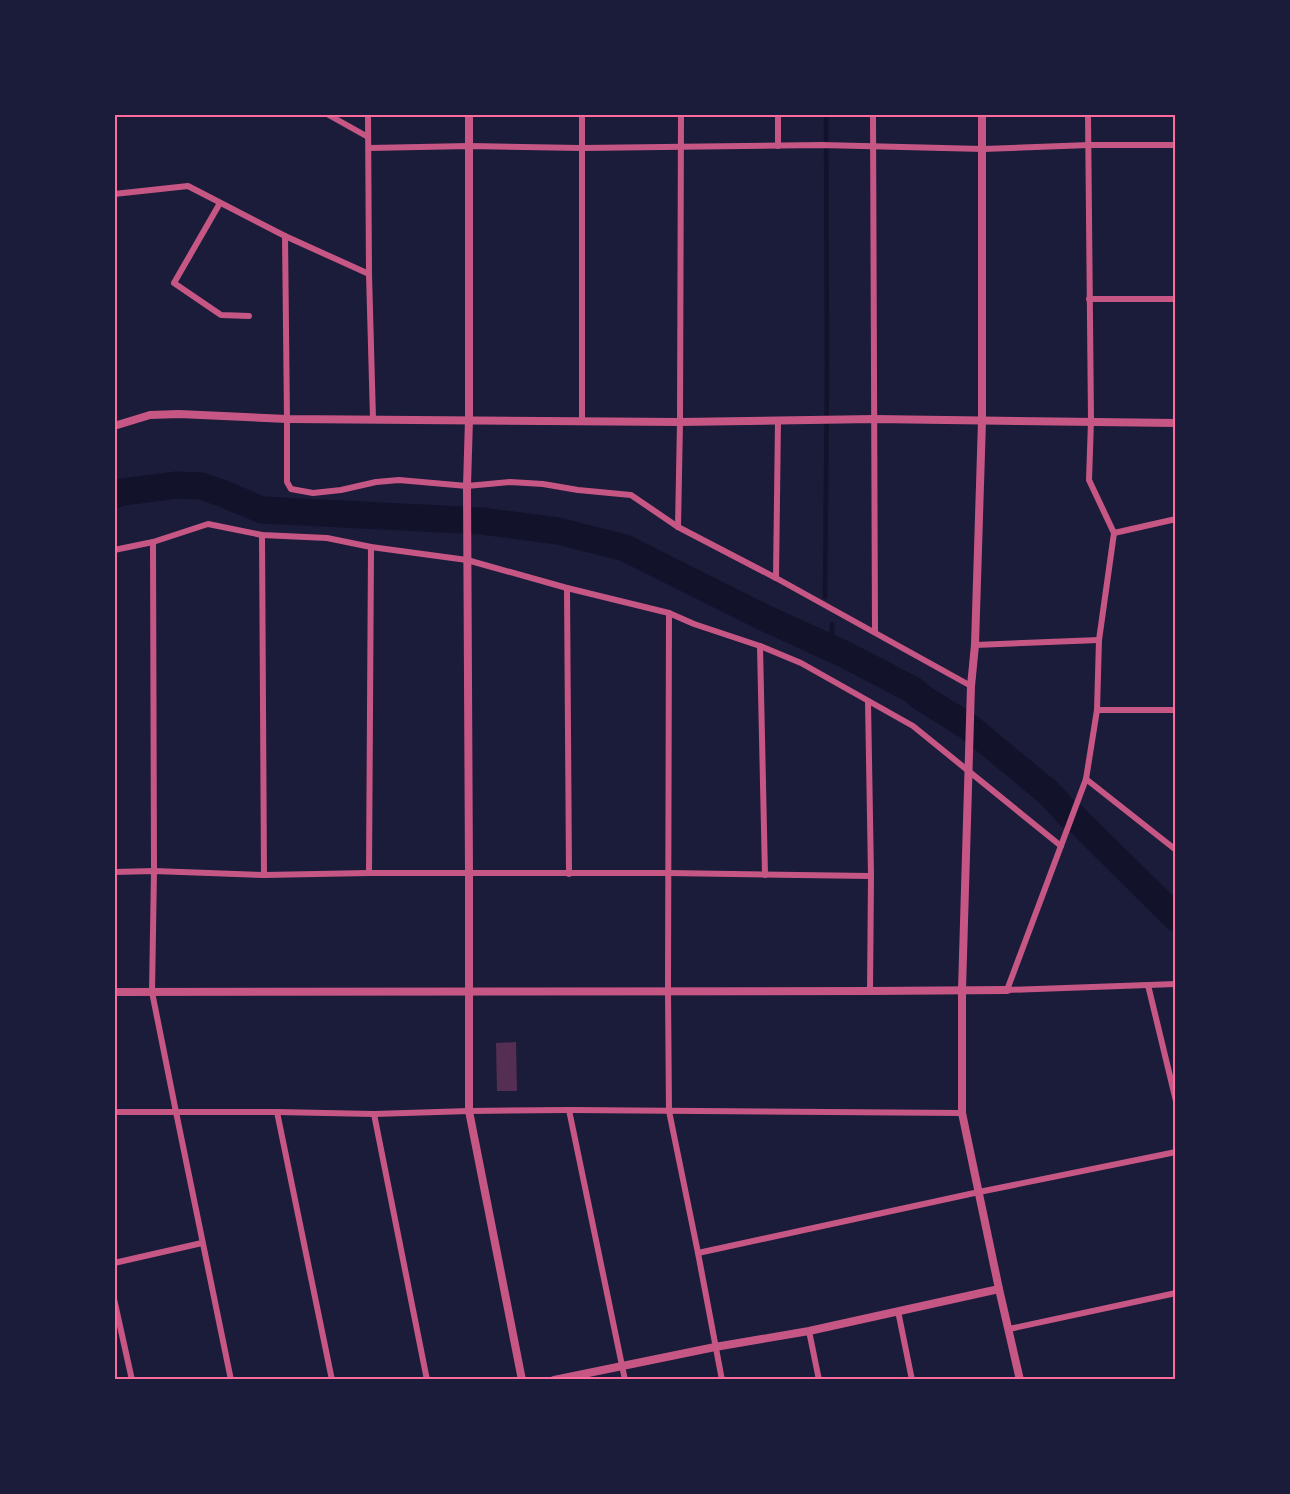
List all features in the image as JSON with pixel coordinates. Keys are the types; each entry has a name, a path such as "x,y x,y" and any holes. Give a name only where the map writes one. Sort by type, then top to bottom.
{"street":[{"path":"327,114 368,137"},
{"path":"368,114 373,419"},
{"path":"469,114 467,486 469,1111 522,1380"},
{"path":"582,114 582,420"},
{"path":"678,527 681,114"},
{"path":"778,114 778,146"},
{"path":"873,114 875,632"},
{"path":"982,114 982,421 962,990 962,1113 1020,1380"},
{"path":"1007,990 1086,779 1097,710 1099,640 1114,533 1089,480 1091,421 1088,114"},
{"path":"369,148 826,146 983,149 1089,145 1176,145"},
{"path":"114,194 188,186 285,236 369,274"},
{"path":"220,203 174,283 221,315 249,316"},
{"path":"285,236 287,482 291,489 313,493 399,480 467,486 510,482 543,484 631,495 678,527 776,578 971,686"},
{"path":"1089,299 1176,299"},
{"path":"114,426 150,415 179,414 287,419 680,422 873,419 1176,423"},
{"path":"776,578 778,420"},
{"path":"1114,533 1176,519"},
{"path":"114,550 153,542 208,524 262,535 327,538 371,547 467,557 567,588 669,613 801,663 914,726 1061,846"},
{"path":"262,535 264,875"},
{"path":"153,542 153,992 231,1380"},
{"path":"369,873 371,547"},
{"path":"567,588 569,874"},
{"path":"669,613 669,1111 722,1380"},
{"path":"975,645 1099,640"},
{"path":"760,646 765,874"},
{"path":"868,701 870,991"},
{"path":"1097,710 1176,710"},
{"path":"1086,779 1176,850"},
{"path":"114,872 264,875 669,873 871,876"},
{"path":"114,993 1007,990 1176,984"},
{"path":"1148,985 1176,1101"},
{"path":"114,1112 374,1114 569,1110 962,1113"},
{"path":"569,1110 625,1380"},
{"path":"276,1112 332,1380"},
{"path":"374,1114 427,1380"},
{"path":"698,1253 1176,1152"},
{"path":"114,1263 202,1244"},
{"path":"554,1380 809,1330 999,1289"},
{"path":"1009,1329 1176,1293"},
{"path":"114,1299 132,1380"},
{"path":"898,1311 912,1380"},
{"path":"809,1330 819,1380"}],"building":[{"path":"516,1042 517,1091 497,1091 496,1043"}],"waterway":[{"path":"825,597 826,114"},
{"path":"114,495 177,485 201,486 262,510 482,521 558,531 625,548 767,619 844,654 913,690 969,727 1050,794 1176,918"},
{"path":"832,624 832,648"}]}
